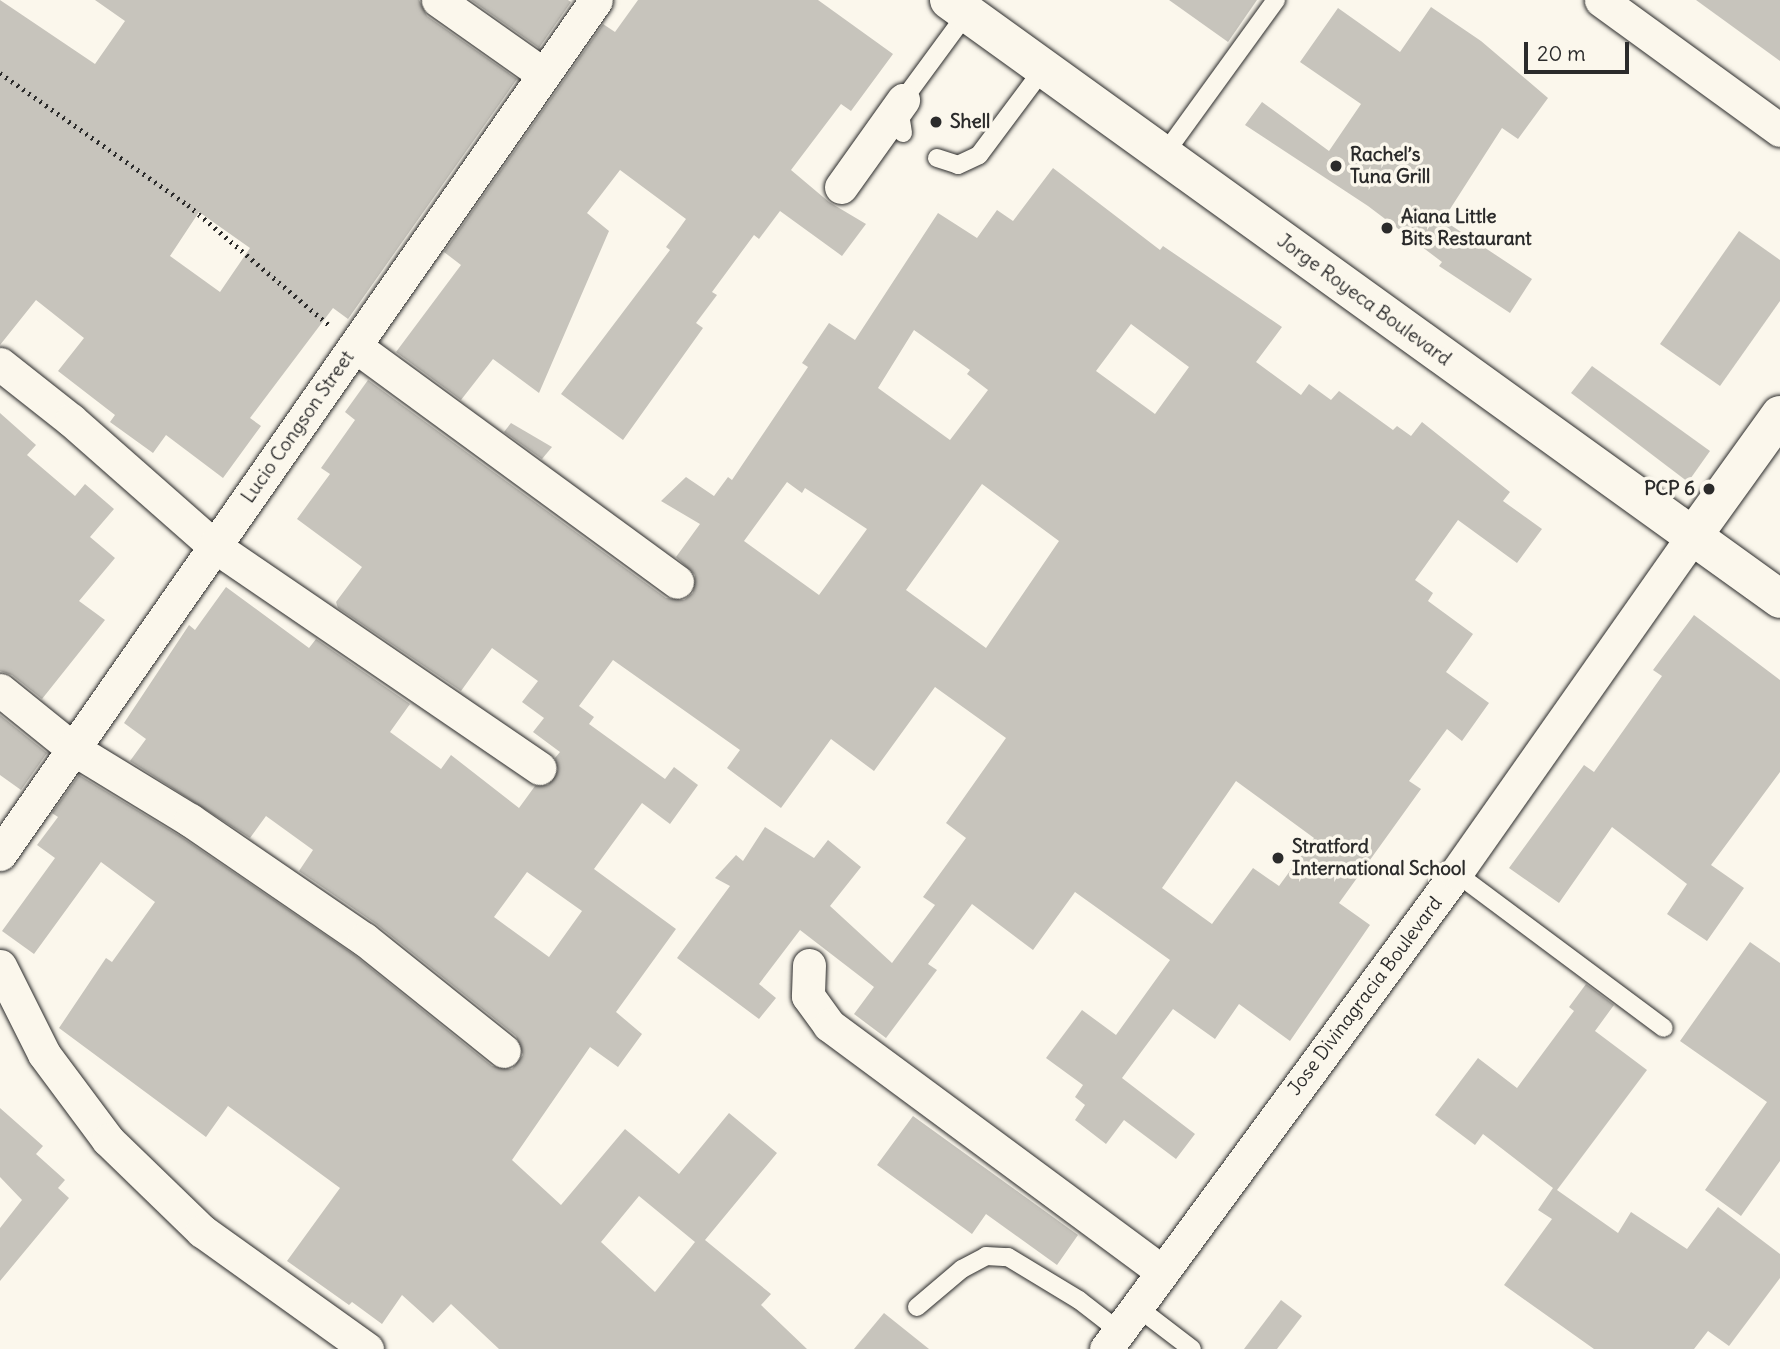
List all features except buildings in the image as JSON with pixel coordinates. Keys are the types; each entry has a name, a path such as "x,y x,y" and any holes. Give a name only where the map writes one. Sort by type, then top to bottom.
{"street":[{"path":"438,0 543,74"},
{"name":"Lucio Congson Street","path":"0,854 596,0"},
{"path":"1601,0 1780,130"},
{"name":"Jorge Royeca Boulevard","path":"958,6 1780,599"},
{"path":"841,187 903,100"},
{"path":"355,346 677,582"},
{"path":"0,364 71,419 214,546 539,768"},
{"path":"1693,536 1780,415"},
{"name":"Jose Divinagracia Boulevard","path":"1121,1329 1161,1271 1456,873 1693,536"},
{"path":"0,690 72,748 299,893 404,969 504,1051"},
{"path":"809,965 808,996 830,1025 1161,1271"},
{"path":"0,966 44,1054 108,1140 202,1231 367,1349"}],"lane":[{"path":"1163,156 1276,0"},
{"path":"903,133 900,113 903,100 958,6"},
{"path":"937,158 958,165 979,155 1044,68"},
{"path":"1456,873 1664,1028"},
{"path":"917,1307 962,1269 986,1256 1008,1256 1121,1329 1192,1349"}],"path":[{"path":"0,73 188,205 355,346"}],"place":[{"name":"Shell","path":"936,122"},
{"name":"Rachel’s Tuna Grill","path":"1336,166"},
{"name":"Aiana Little Bits Restaurant","path":"1387,228"},
{"name":"PCP 6","path":"1709,489"},
{"name":"Stratford International School","path":"1278,858"}]}
